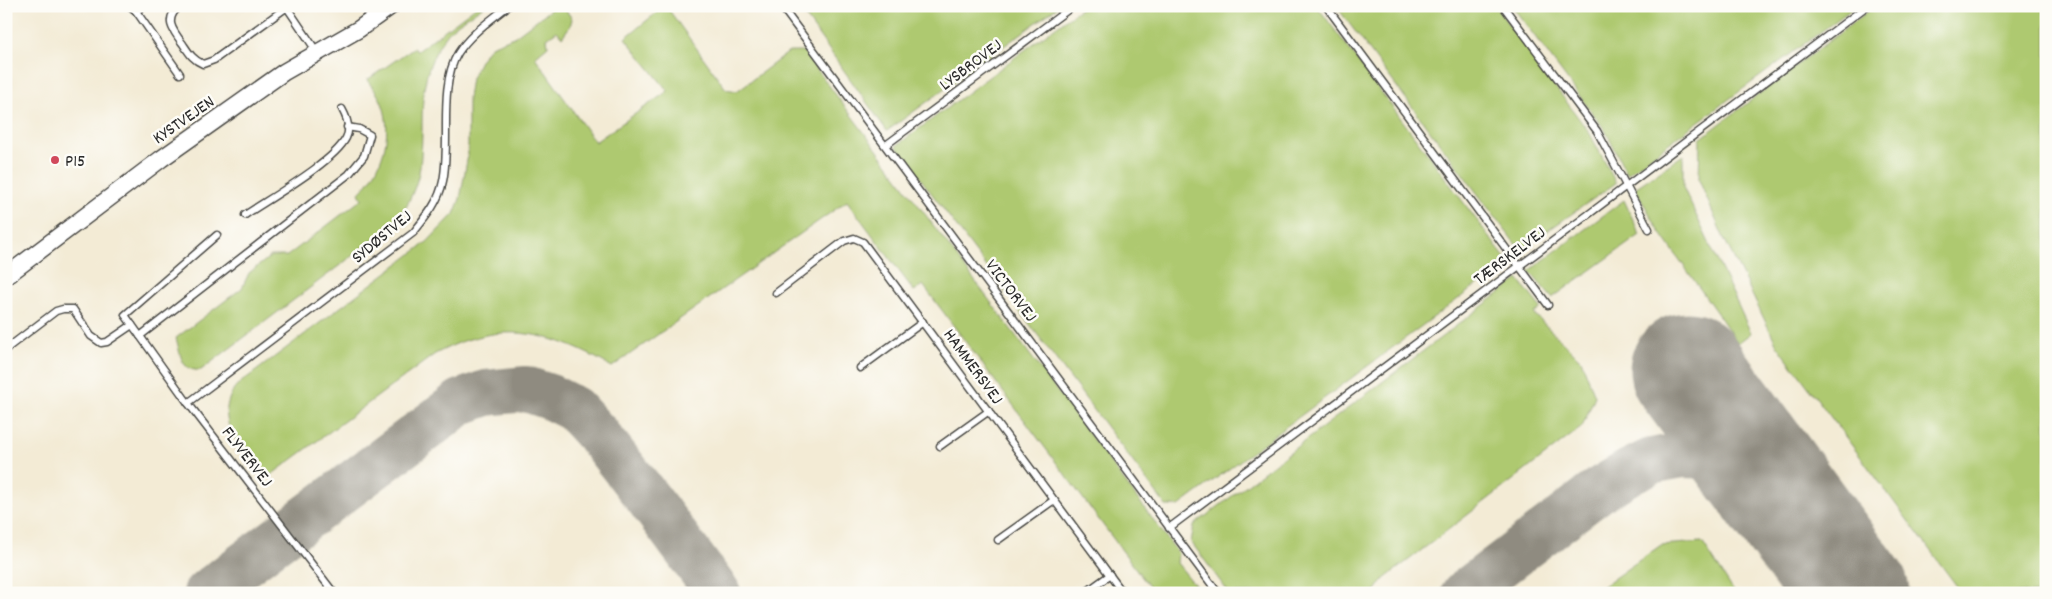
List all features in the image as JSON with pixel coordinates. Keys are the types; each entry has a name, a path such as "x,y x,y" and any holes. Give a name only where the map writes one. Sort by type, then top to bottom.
{"street":[{"name":"KYSTVEJEN","path":"6,276 161,159 284,72 359,29 390,6"}],"lane":[{"path":"130,6 136,11 180,74"},
{"path":"136,11 143,6"},
{"path":"180,6 174,11 171,18 172,29 196,61 203,64 214,60 286,6 317,52"},
{"name":"SYDØSTVEJ","path":"188,403 413,233 423,221 432,209 443,182 449,77 458,53 482,26 508,6"},
{"name":"VICTORVEJ","path":"781,6 1218,593"},
{"name":"LYSBROVEJ","path":"886,145 1073,6"},
{"path":"1326,6 1548,305"},
{"path":"1503,6 1597,131 1649,230"},
{"name":"TÆRSKELVEJ","path":"1169,528 1867,6"},
{"path":"245,215 332,157 347,138 348,121 342,109"},
{"path":"140,336 349,174 364,156 370,135 359,129 348,127"},
{"path":"6,349 56,312 63,309 73,309 91,336 101,343 107,342 132,325 125,315 217,235"},
{"name":"HAMMERSVEJ","path":"776,293 844,241 854,238 864,242 1123,593"},
{"path":"860,368 923,322"},
{"name":"FLYVERVEJ","path":"132,325 188,403 334,593"},
{"path":"940,446 989,412"},
{"path":"998,540 1054,500"},
{"path":"1085,593 1110,575"}],"green space":[{"path":"477,6 484,6 450,30 436,51 429,67 423,99 419,175 411,197 396,223 201,370 194,370 185,365 182,361 176,338 242,288 249,273 271,256 287,256 362,199 359,193 380,163 384,151 387,127 382,103 367,80 413,48 417,51"},
{"path":"665,6 726,89 737,91 789,52 804,52 1178,553 1177,563 1199,590 1208,593 1154,593 923,285 914,291 847,201 612,367 581,350 531,334 496,334 467,340 435,354 267,478 240,446 228,424 229,400 236,386 427,242 454,214 460,199 468,155 468,98 471,78 481,59 491,46 514,37 554,7 564,7 572,19 570,26 562,37 557,31 547,38 548,46 535,57 595,142 668,91 625,38"},
{"path":"798,6 1059,6 887,131"},
{"path":"1084,6 1317,6 1508,262 1179,506 1166,506 896,146"},
{"path":"1336,6 1495,6 1589,132 1616,183 1520,250"},
{"path":"1512,6 1856,6 1627,174 1605,130"},
{"path":"1875,6 2040,6 2046,17 2046,593 1962,593 1777,345 1721,232 1699,180 1700,139"},
{"path":"1683,155 1683,187 1751,333 1738,343 1658,229 1635,188"},
{"path":"1624,200 1640,235 1552,298 1529,271"},
{"path":"1518,279 1541,308 1534,314 1581,360 1595,396 1582,427 1384,579 1374,593 1229,593 1191,542 1194,525"},
{"path":"1702,542 1735,593 1593,593 1661,545"}],"taxiway":[{"path":"206,593 461,402 486,393 526,389 550,397 574,409 598,435 650,501 718,593"},
{"path":"1464,593 1601,489 1651,461 1683,455 1709,456 1737,464 1773,486"}],"runway":[{"path":"1687,370 1852,593"}],"place":[{"name":"P15","path":"55,160"}]}
